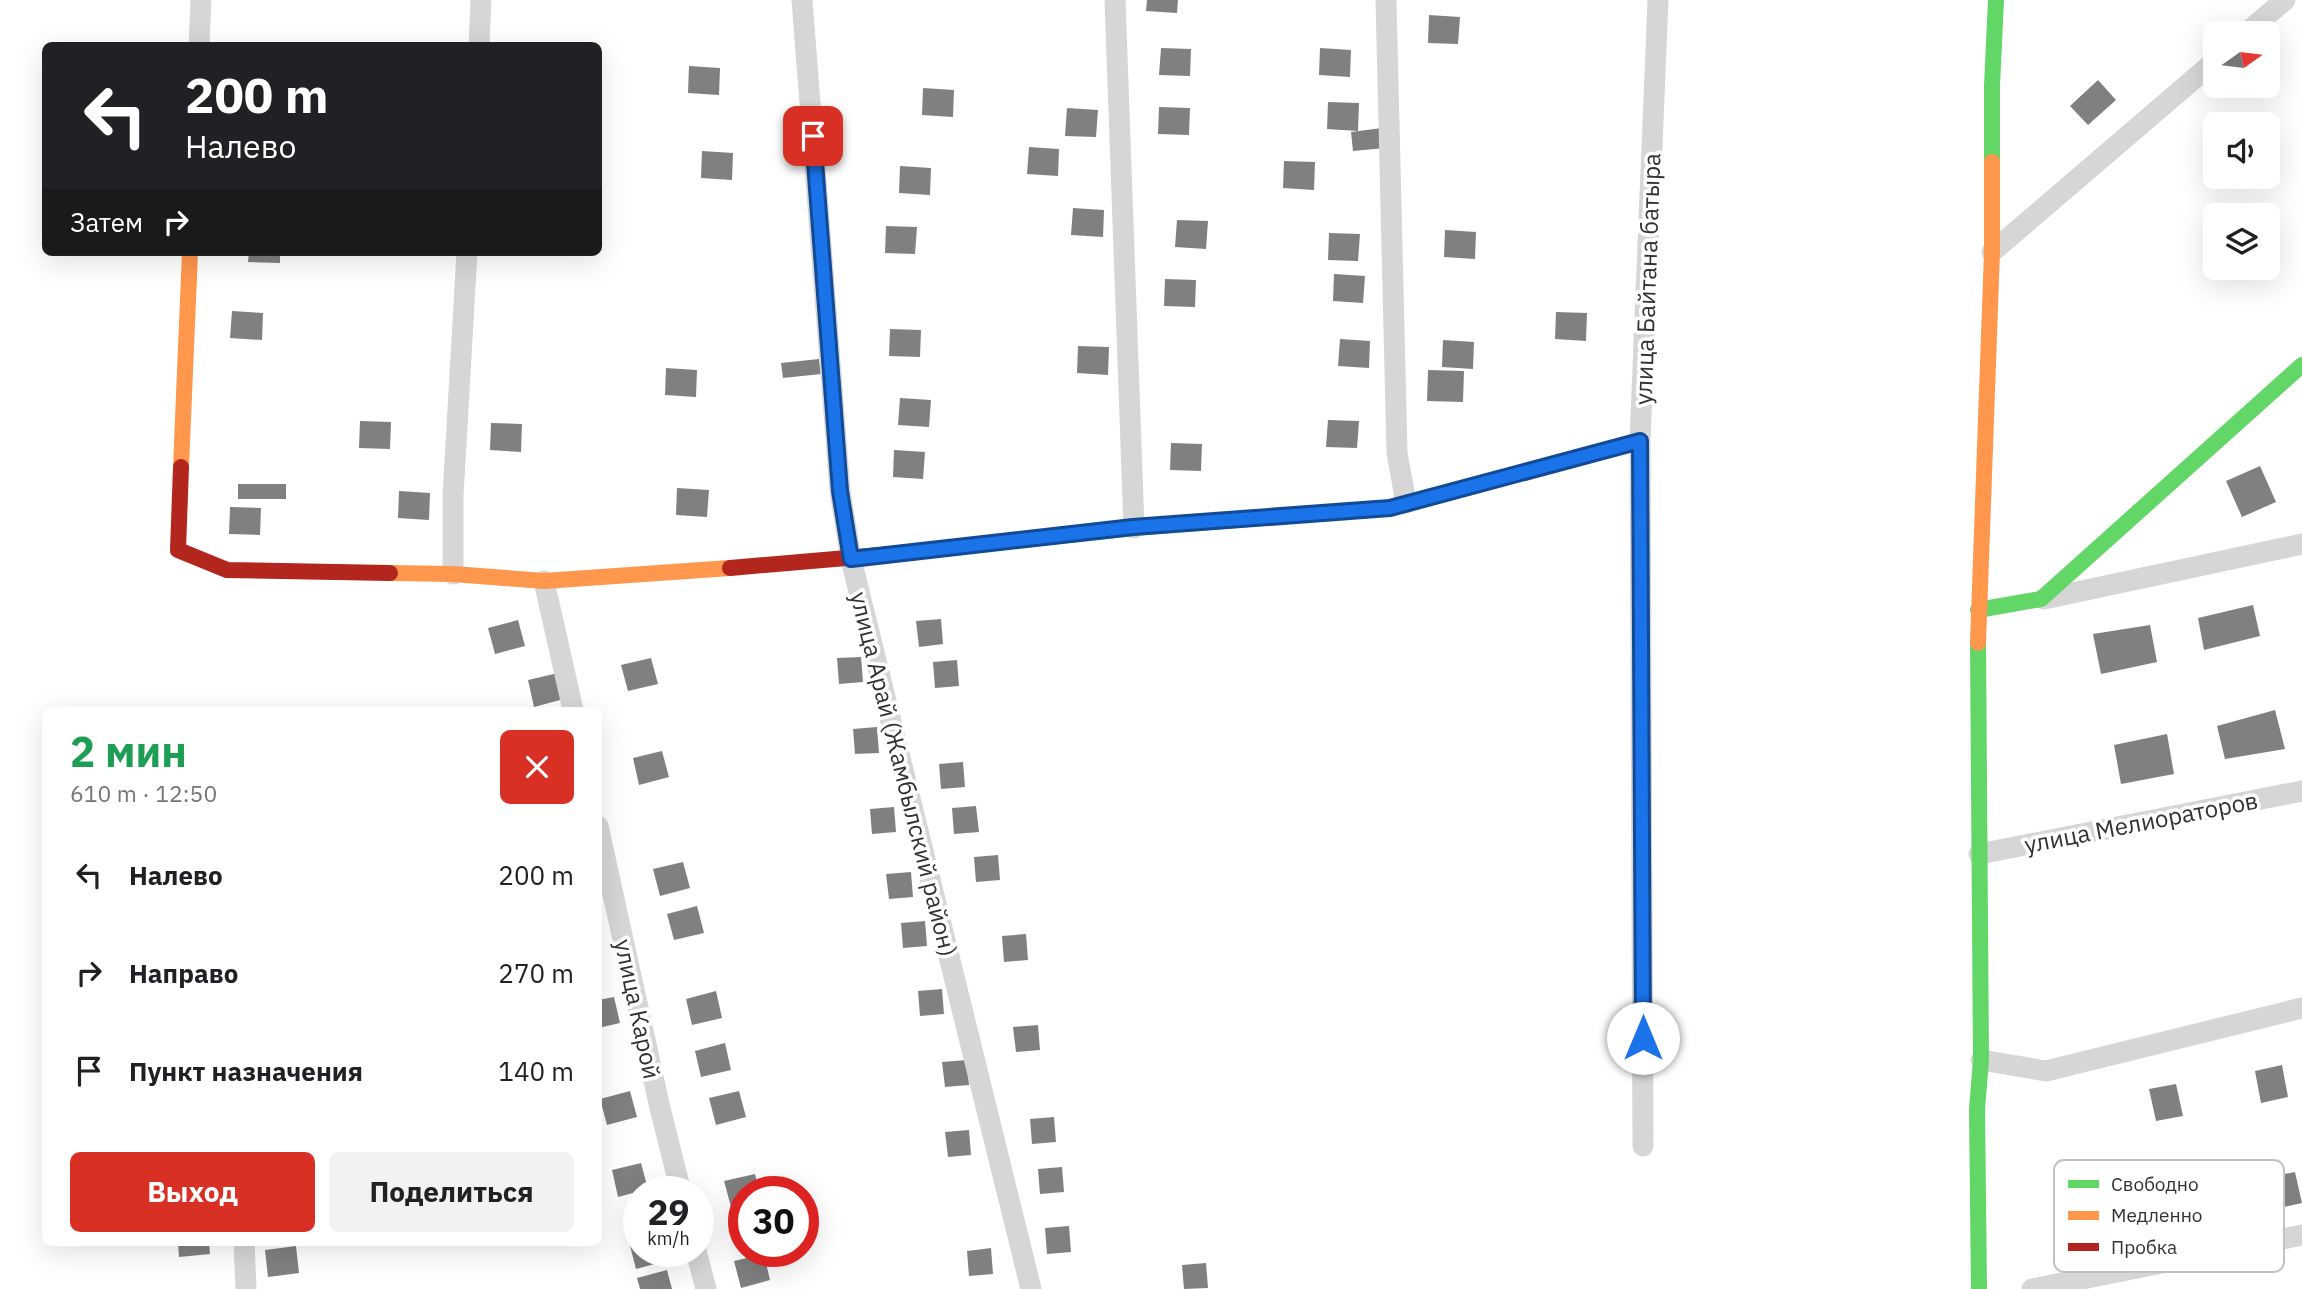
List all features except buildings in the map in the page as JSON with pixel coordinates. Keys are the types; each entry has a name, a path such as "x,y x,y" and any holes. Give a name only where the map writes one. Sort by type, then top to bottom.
{"street":[{"path":"199,42 201,0"},
{"path":"479,42 481,0"},
{"name":"улица Арай (Жамбылский район)","path":"802,0 840,491 851,559 1031,1289"},
{"path":"1115,0 1133,527"},
{"path":"1386,0 1397,453 1406,503"},
{"name":"улица Байтана батыра","path":"1643,1146 1640,441 1658,0"},
{"path":"1979,1289 1977,1109 1981,1060 1978,610 1992,253 1992,86 1996,0"},
{"path":"2260,21 2285,0"},
{"path":"1992,253 2203,71"},
{"path":"190,256 178,550 227,570 453,574 544,581 851,559 1133,527 1390,508 1640,441"},
{"path":"453,574 453,496 467,256"},
{"path":"2041,599 2302,365"},
{"path":"1978,610 2302,544"},
{"path":"544,581 572,707"},
{"name":"улица Мелиораторов","path":"1979,854 2302,791"},
{"name":"улица Карой","path":"602,844 677,1176"},
{"path":"1981,1060 2046,1071 2302,1008"},
{"path":"2284,1239 2302,1235"},
{"path":"244,1246 246,1289"},
{"path":"700,1267 706,1289"},
{"path":"2032,1289 2117,1272"}],"traffic: fast":[{"path":"1992,162 1996,0"},
{"path":"1978,610 2041,599 2302,365"},
{"path":"893,554 1134,528 1352,511"},
{"path":"1978,643 1981,1060 1977,1109 1979,1289"}],"traffic: slow":[{"path":"1978,643 1992,252 1992,162"},
{"path":"181,467 190,256"},
{"path":"1352,511 1390,508 1640,441"},
{"path":"390,573 453,574 544,581 730,568"}],"traffic: jam":[{"path":"181,467 178,550 227,570 390,573"},
{"path":"730,568 893,554"}],"route":[{"path":"813,136 840,491 851,559 1133,527 1390,508 1640,441 1643,1038"}]}
